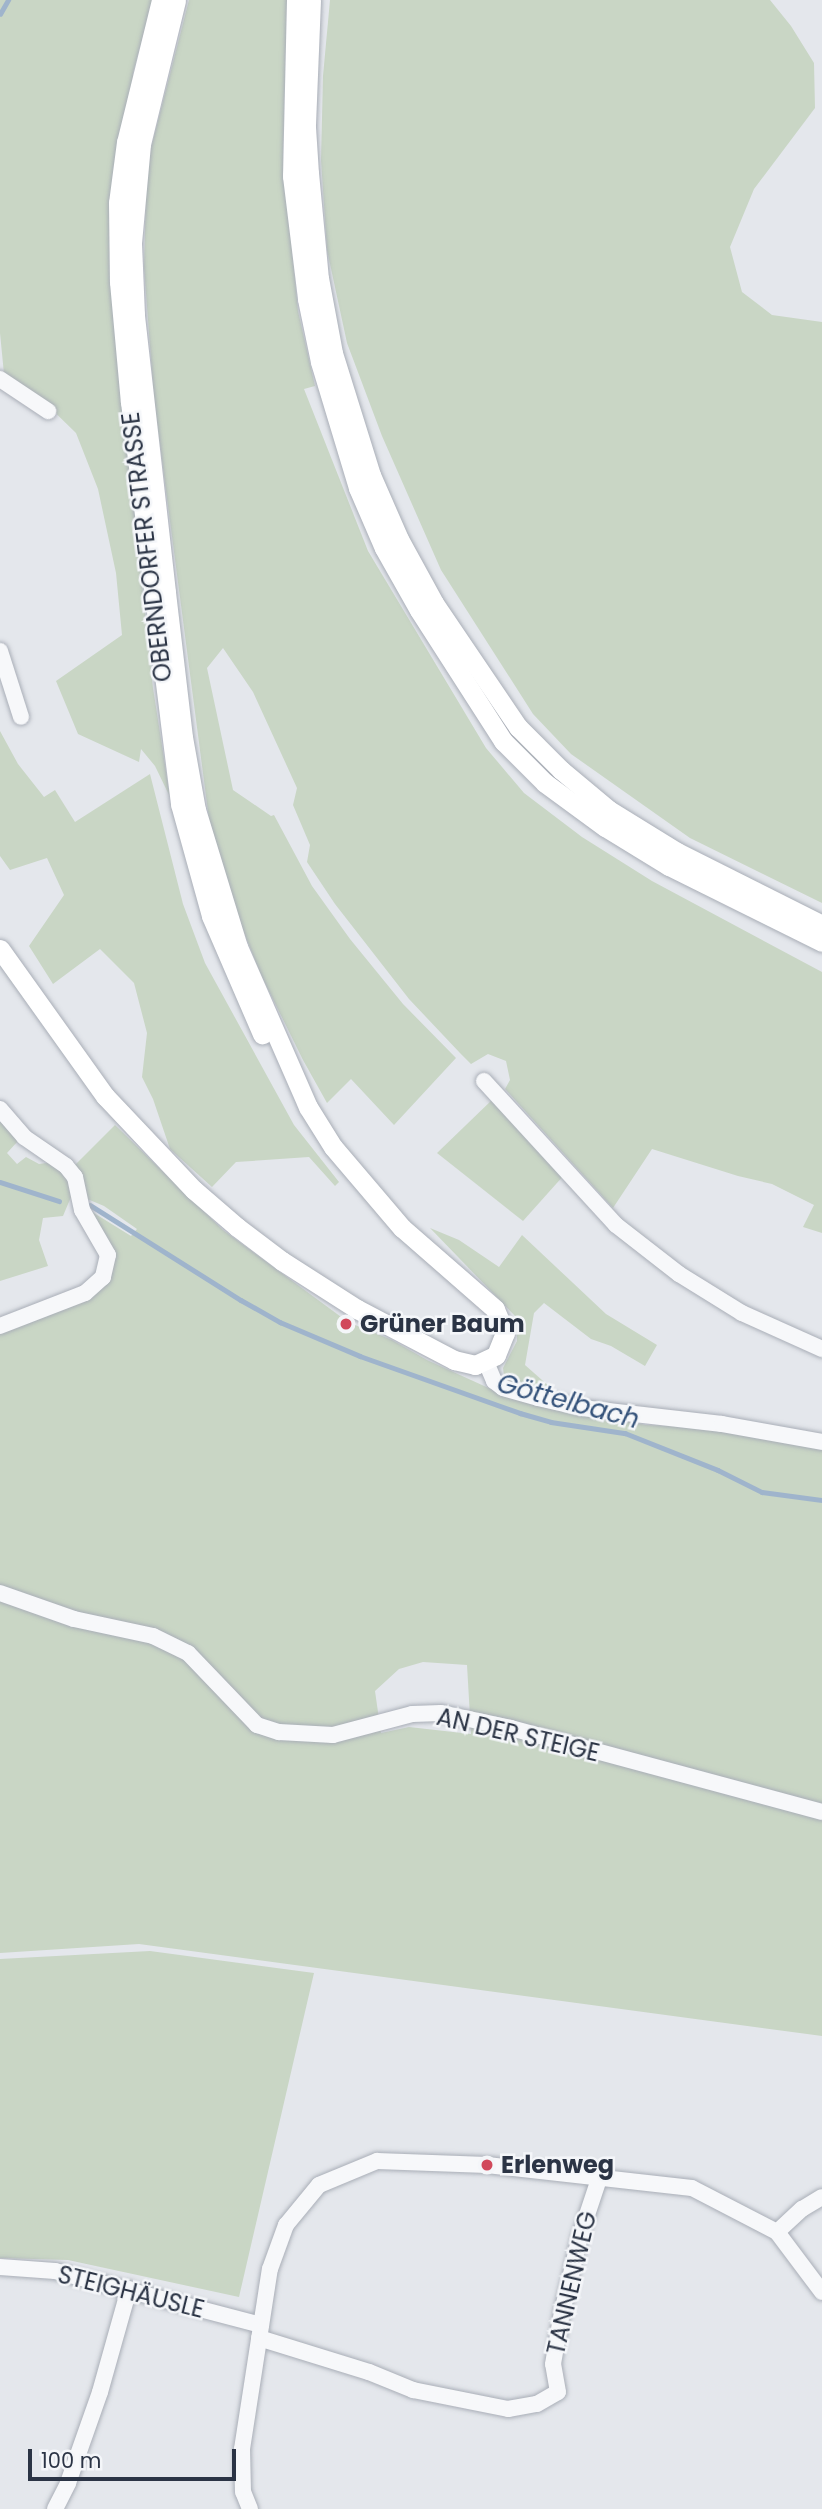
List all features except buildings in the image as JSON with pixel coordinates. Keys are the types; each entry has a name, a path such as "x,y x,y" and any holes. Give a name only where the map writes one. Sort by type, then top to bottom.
{"main road":[{"name":"OBERNDORFER STRASSE","path":"161,0 126,142 118,203 119,282 150,582 180,804 189,846 211,916 246,1003 266,1041 291,1074 333,1146 402,1228 485,1298 500,1315 504,1325 504,1342 486,1362"},
{"name":"OBERNDORFER STRASSE","path":"176,0 151,96 137,176 132,243 135,315 183,737 196,810 234,936 291,1074"},
{"path":"296,0 292,176 307,299 335,417 358,488 390,558 457,674 503,741 545,783 605,827 669,866 822,942"},
{"path":"310,0 306,127 320,285 333,353 371,475 399,538 434,603 518,727 561,770 609,810 677,852 822,925"},
{"path":"0,949 105,1096 194,1189 237,1227 294,1269 389,1327 454,1360 475,1365 486,1362"}],"street":[{"path":"0,379 48,411"},
{"path":"0,651 21,716"},
{"path":"484,1081 616,1225 679,1274 742,1313 822,1349"},
{"path":"0,1109 24,1137 65,1166 75,1177 82,1210 108,1255 103,1277 85,1293 0,1326"},
{"path":"486,1362 494,1381 503,1388 549,1401 609,1412 722,1424 822,1442"},
{"name":"AN DER STEIGE","path":"0,1593 74,1619 153,1636 188,1653 257,1725 279,1732 334,1735 380,1725 396,1717 431,1713 459,1716 822,1811"},
{"path":"250,2509 243,2492 242,2449 270,2269 286,2225 319,2185 377,2161 487,2165 692,2188 777,2232 822,2292"},
{"name":"TANNENWEG","path":"558,2392 552,2364 562,2312 580,2236 600,2176"},
{"path":"777,2232 802,2208 822,2197"},
{"name":"STEIGHÄUSLE","path":"0,2267 55,2271 129,2289 260,2332 413,2390 474,2404 508,2409 537,2404 558,2392"},
{"path":"55,2509 68,2483 100,2392 129,2289"}],"green space":[{"path":"0,0 153,0 133,73 132,487 153,688 170,797 155,766 141,749 139,762 78,734 56,681 122,635 116,573 98,489 76,433 38,396 4,374 0,333"},
{"path":"189,0 287,0 283,155 298,311 315,386 304,389 368,551 486,748 524,793 582,837 652,881 822,972 822,1233 803,1227 814,1205 772,1184 652,1149 613,1208 505,1089 510,1080 506,1061 488,1054 471,1064 409,999 335,904 307,862 310,845 293,805 297,788 253,692 223,648 207,668 233,790 271,816 274,815 312,886 350,939 403,1004 456,1058 394,1125 351,1079 327,1103 303,1060 261,975 235,910 209,819 154,399 144,267 146,192 150,152"},
{"path":"330,0 770,0 791,26 814,63 815,108 754,189 730,247 742,292 772,315 822,322 822,903 690,838 571,754 533,714 441,570 382,436 347,343 327,250 321,160 323,76"},
{"path":"0,731 18,764 44,797 55,790 75,822 150,774 183,904 205,963 294,1125 339,1182 335,1186 309,1157 236,1162 212,1187 170,1149 153,1099 142,1077 147,1033 134,983 100,949 53,984 29,946 64,895 47,858 10,870 0,856"},
{"path":"494,1098 565,1174 523,1221 437,1153"},
{"path":"0,1120 18,1141 7,1153 17,1164 26,1157 39,1164 53,1162 66,1174 71,1197 63,1216 43,1218 39,1240 48,1266 0,1281"},
{"path":"115,1125 223,1230 348,1322 392,1340 427,1360 513,1399 646,1425 698,1427 822,1447 822,2036 139,1944 0,1953 0,1601 24,1610 32,1598 0,1585 0,1330 107,1278 89,1210 131,1236 137,1229 104,1206 85,1198 74,1166","holes":["423,1662 467,1665 471,1734 409,1727 381,1733 375,1691 399,1669"]},
{"path":"430,1228 459,1240 499,1267 522,1235 606,1314 657,1345 645,1366 611,1346 591,1339 544,1303 534,1313 525,1365 551,1388 548,1395 509,1381 504,1376 503,1368 517,1341 516,1317"},
{"path":"150,1951 314,1973 239,2297 68,2260 0,2258 0,1959"}],"waterway":[{"path":"0,14 8,0"},
{"name":"Göttelbach","path":"0,1182 59,1201"},
{"name":"Göttelbach","path":"90,1205 280,1322 360,1356 520,1413 551,1422 625,1433 718,1470 762,1492 822,1500"}],"place":[{"name":"Grüner Baum","path":"346,1324"},
{"name":"Erlenweg","path":"487,2165"}]}
